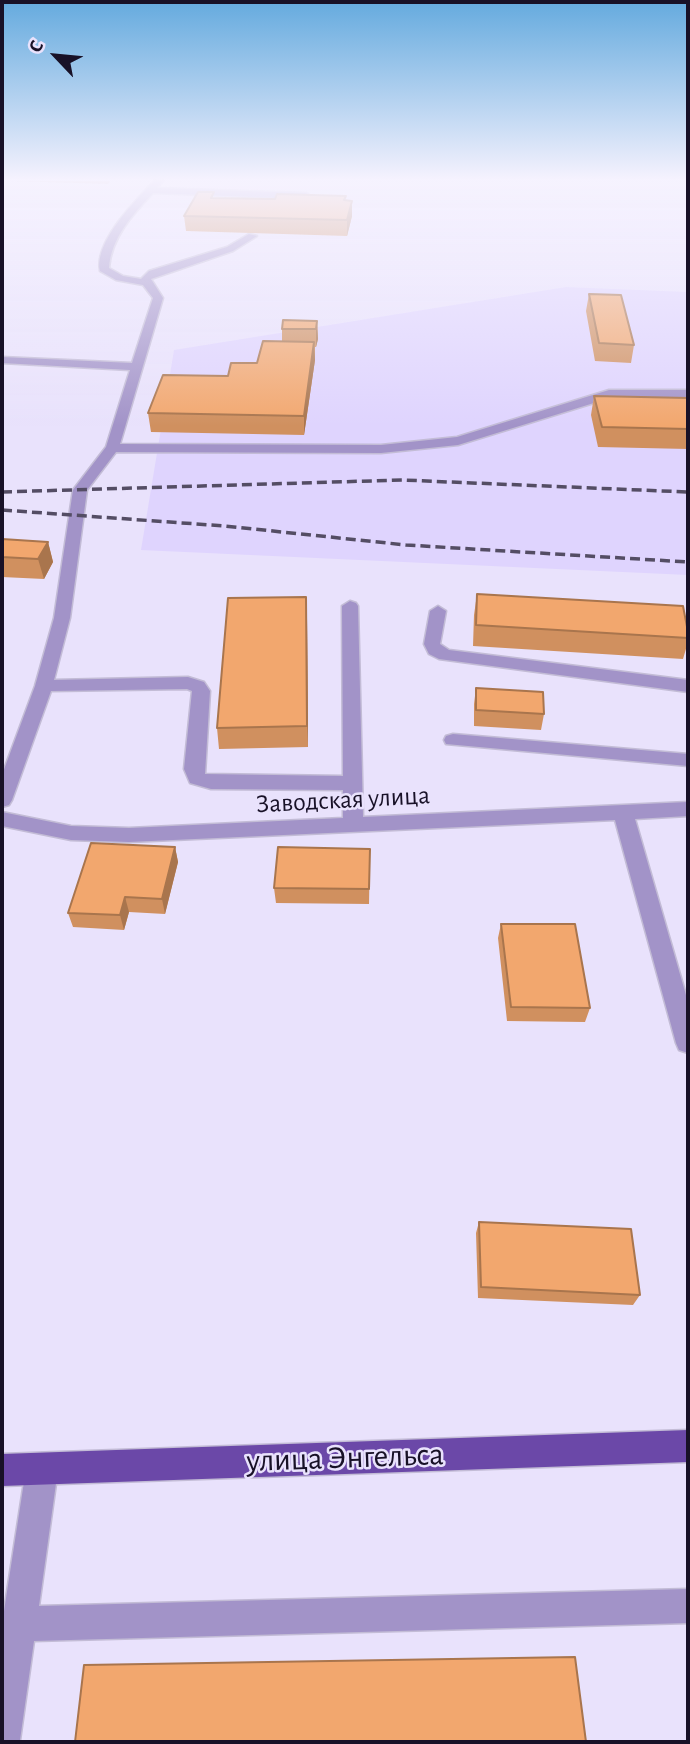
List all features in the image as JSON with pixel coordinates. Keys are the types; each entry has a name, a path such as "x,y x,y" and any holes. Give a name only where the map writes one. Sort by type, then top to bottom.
{"main road":[{"name":"улица Энгельса","path":"2,1470 688,1446"}],"street":[{"path":"2,800 44,686 62,618 80,490 112,448 158,298 146,283 111,275 104,269 104,262"},
{"path":"146,283 148,275 186,262"},
{"path":"2,360 136,367"},
{"path":"112,448 382,450 423,447 491,433 609,394 688,394"},
{"path":"349,606 353,825"},
{"path":"438,611 432,644 435,650 445,655 688,686"},
{"path":"44,686 188,683 198,686 201,691 194,769 197,778 211,782 353,783"},
{"path":"453,740 688,760"},
{"name":"Заводская улица","path":"2,819 71,833 102,835 210,833 688,809"},
{"path":"623,811 688,1043"},
{"path":"2,1740 42,1469"},
{"path":"20,1624 688,1606"}],"shaded area":[{"path":"566,287 688,292 688,575 141,550 174,350"}],"building":[{"path":"589,294 621,295 634,345 599,343"},
{"path":"283,320 317,321 316,329 282,329"},
{"path":"263,341 314,342 304,416 148,413 163,375 228,376 231,363 257,363"},
{"path":"594,396 688,398 688,429 602,427"},
{"path":"2,539 48,542 38,559 2,557"},
{"path":"477,594 683,606 688,638 476,625"},
{"path":"306,597 307,726 217,728 228,598"},
{"path":"476,688 543,692 544,714 476,710"},
{"path":"91,843 175,847 162,899 125,897 120,915 68,913"},
{"path":"278,847 370,849 369,889 274,888"},
{"path":"501,924 575,924 590,1008 511,1007"},
{"path":"479,1222 631,1229 640,1295 481,1287"},
{"path":"575,1657 586,1742 75,1742 84,1665"}],"railway":[{"path":"2,492 402,480 688,492"},
{"path":"2,510 225,526 406,545 688,562"}]}
